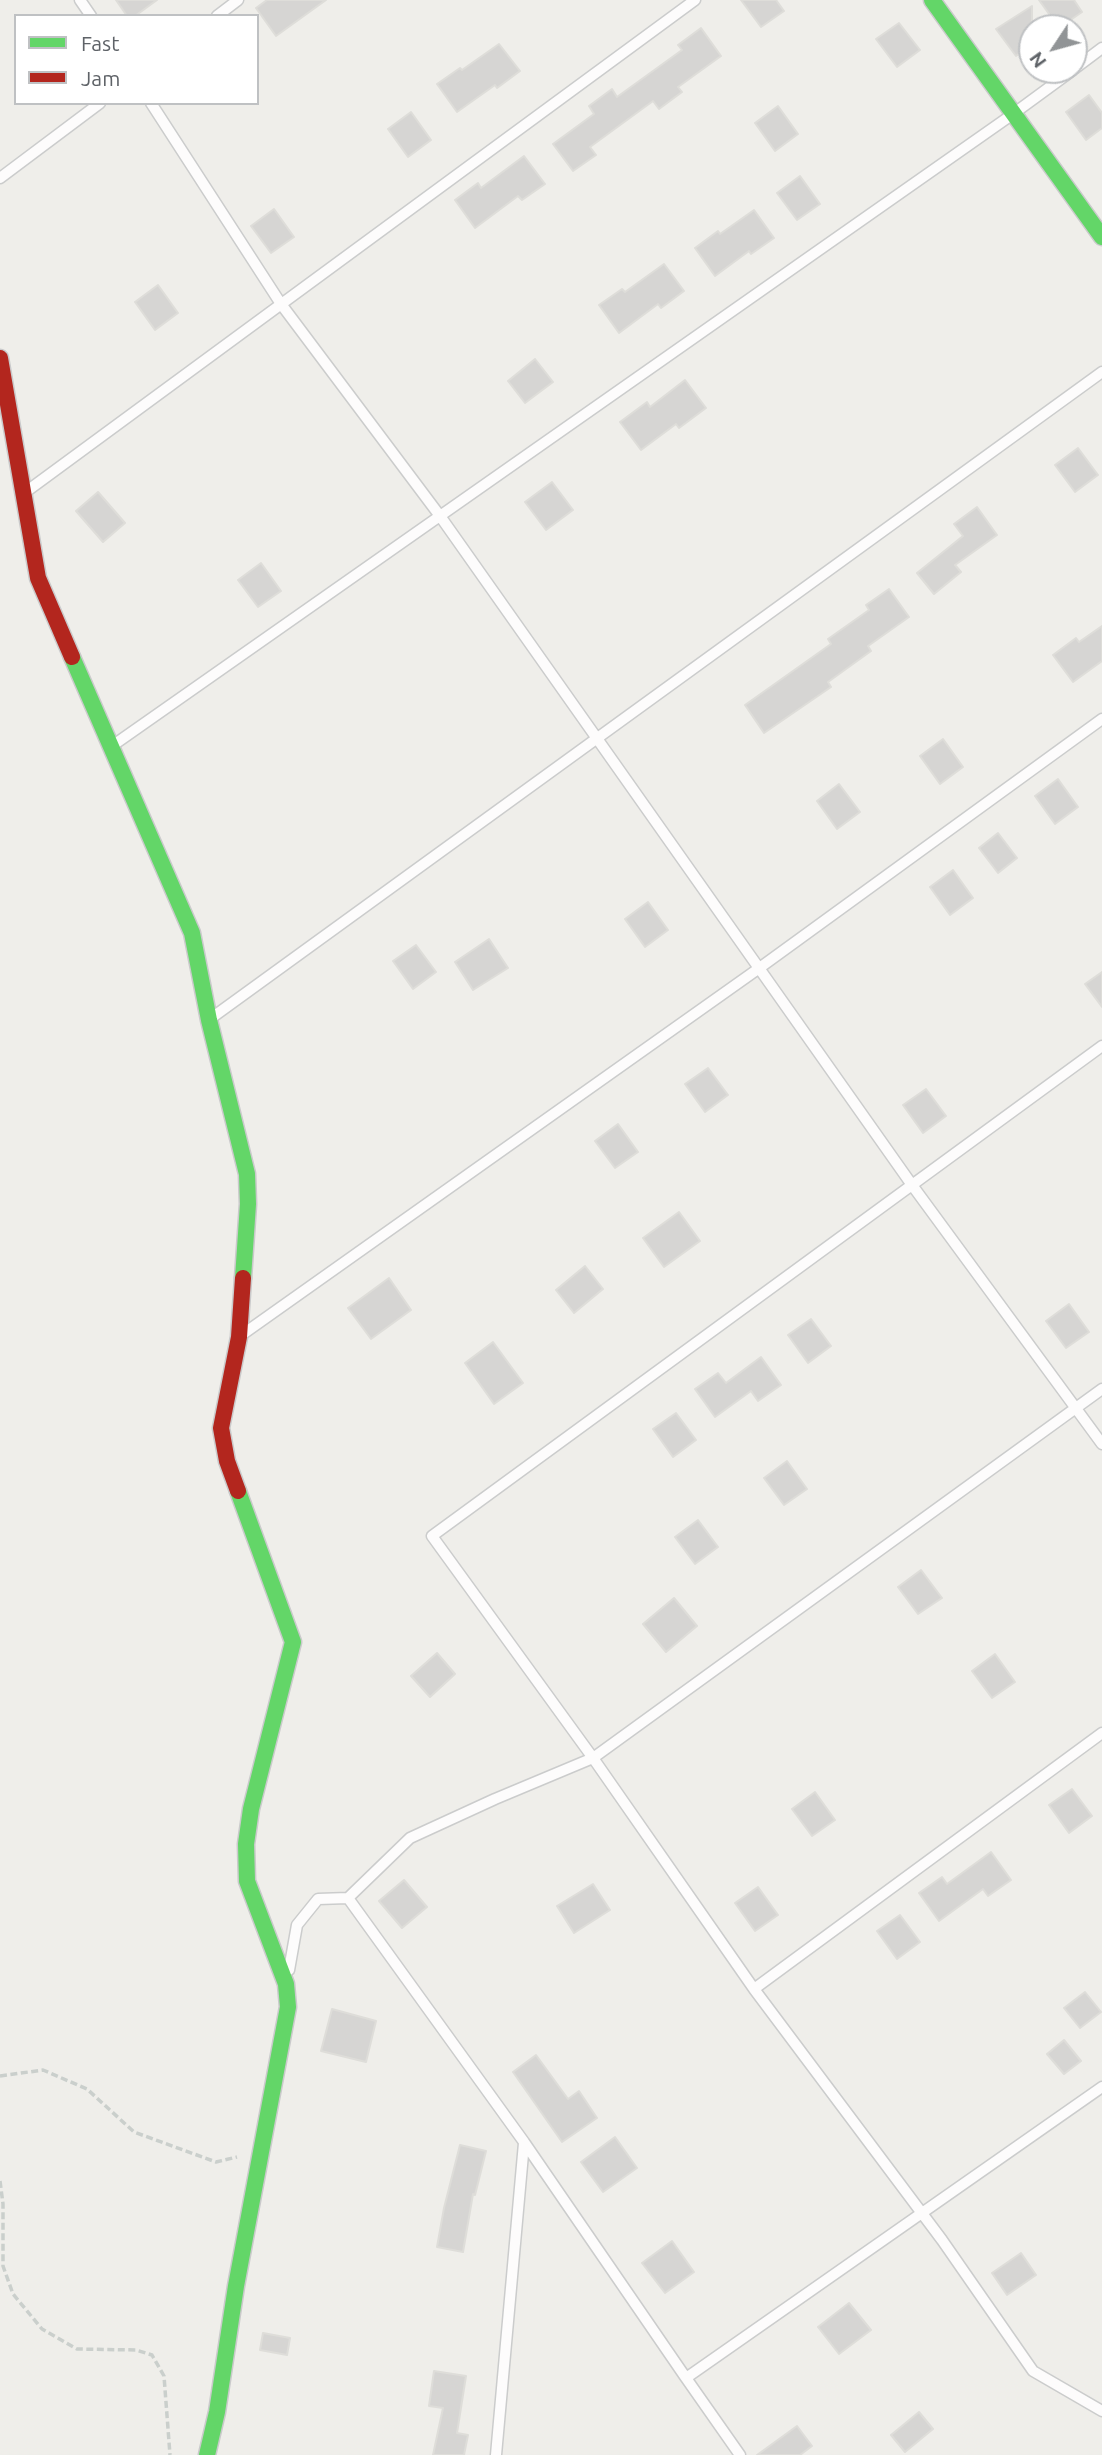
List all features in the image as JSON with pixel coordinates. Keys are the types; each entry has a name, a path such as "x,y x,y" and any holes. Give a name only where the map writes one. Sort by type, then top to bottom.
{"street":[{"path":"932,0 1102,237"},
{"path":"0,359 38,578 192,933 209,1020 247,1174 248,1203 239,1337 221,1427 228,1461 293,1642 251,1809 246,1844 247,1881 286,1984 288,2007 261,2143 217,2412 207,2455"}],"lane":[{"path":"220,14 238,0"},
{"path":"23,494 695,0"},
{"path":"1088,59 1102,48"},
{"path":"111,746 1054,84"},
{"path":"0,178 97,105"},
{"path":"152,105 281,304 440,516 912,1185 1102,1444"},
{"path":"209,1020 1102,372"},
{"path":"239,1337 758,969 1102,719"},
{"path":"1102,1046 432,1536 593,1758 754,1989 922,2213 1033,2371 1102,2411"},
{"path":"286,1984 297,1925 318,1899 348,1898 410,1838 593,1758 1102,1389"},
{"path":"754,1989 1102,1733"},
{"path":"348,1898 524,2142 740,2455"},
{"path":"685,2378 1102,2087"},
{"path":"496,2455 524,2142"}],"path":[{"path":"0,2076 43,2070 87,2089 134,2132 216,2162 236,2157 261,2143"},
{"path":"0,2181 3,2204 3,2266 13,2294 42,2329 77,2349 136,2350 152,2355 164,2376 170,2455"}],"building":[{"path":"116,0 157,0 138,14 126,14"},
{"path":"267,0 326,0 276,36 256,8"},
{"path":"741,0 776,0 784,11 761,27"},
{"path":"1039,0 1074,0 1082,12 1079,14 1049,14"},
{"path":"1032,6 1032,14 1019,14"},
{"path":"1018,15 1018,55 1016,56 996,29"},
{"path":"899,23 920,50 897,67 876,39"},
{"path":"701,28 721,56 678,87 682,92 659,109 653,101 590,147 596,155 573,171 553,144 594,114 589,106 612,89 617,97 682,50 678,45"},
{"path":"499,44 520,71 457,112 437,84"},
{"path":"1089,95 1102,113 1102,128 1086,140 1066,112"},
{"path":"778,106 798,134 775,151 755,123"},
{"path":"411,112 431,140 408,157 388,129"},
{"path":"524,156 545,184 522,200 518,196 475,228 455,200 478,183 481,188"},
{"path":"800,176 820,204 797,220 777,193"},
{"path":"274,209 294,237 271,253 251,226"},
{"path":"754,210 774,238 751,254 749,251 715,276 695,248"},
{"path":"664,264 684,291 661,308 658,304 619,333 599,305 622,289 625,292"},
{"path":"158,285 178,313 155,330 135,302"},
{"path":"535,359 553,382 525,403 508,381"},
{"path":"685,380 706,408 679,428 676,424 641,450 620,422 647,402 650,407"},
{"path":"1078,448 1098,475 1075,492 1055,465"},
{"path":"552,482 573,510 546,530 525,502"},
{"path":"98,492 125,523 103,542 76,511"},
{"path":"977,507 997,535 955,565 961,572 934,594 917,573 963,536 954,524"},
{"path":"261,563 281,591 258,607 238,580"},
{"path":"889,589 909,617 868,646 871,651 828,682 831,687 764,733 745,705 831,644 828,639 869,610 866,605"},
{"path":"1102,626 1102,661 1073,682 1053,655 1076,638 1079,642"},
{"path":"943,739 963,767 940,784 920,756"},
{"path":"1058,779 1078,807 1055,824 1035,796"},
{"path":"839,784 860,812 837,829 817,801"},
{"path":"998,833 1017,858 998,873 979,848"},
{"path":"953,870 973,898 950,915 930,887"},
{"path":"648,902 668,930 645,947 625,919"},
{"path":"489,939 508,968 473,990 455,962"},
{"path":"416,945 436,972 413,989 393,961"},
{"path":"1102,972 1102,1007 1085,984"},
{"path":"708,1068 728,1095 705,1112 685,1084"},
{"path":"926,1089 946,1116 923,1133 903,1105"},
{"path":"618,1124 638,1152 615,1168 595,1141"},
{"path":"679,1212 700,1241 664,1267 643,1238"},
{"path":"585,1266 603,1289 574,1313 556,1290"},
{"path":"389,1278 411,1310 371,1339 348,1308"},
{"path":"1069,1304 1089,1332 1066,1348 1046,1321"},
{"path":"811,1319 831,1346 808,1363 788,1335"},
{"path":"493,1342 523,1383 494,1404 465,1363"},
{"path":"761,1357 781,1385 758,1401 751,1391 715,1417 695,1389 718,1373 726,1383"},
{"path":"676,1413 696,1440 673,1457 653,1429"},
{"path":"787,1461 807,1489 784,1505 764,1478"},
{"path":"698,1520 718,1547 695,1564 675,1537"},
{"path":"921,1570 942,1598 918,1614 898,1587"},
{"path":"674,1598 697,1626 666,1652 643,1624"},
{"path":"437,1653 455,1674 430,1697 411,1676"},
{"path":"995,1654 1015,1682 992,1698 972,1671"},
{"path":"1072,1789 1092,1816 1069,1833 1049,1805"},
{"path":"815,1792 835,1820 812,1836 792,1809"},
{"path":"991,1852 1011,1880 988,1896 983,1889 939,1921 919,1893 942,1877 947,1884"},
{"path":"404,1880 427,1907 402,1928 379,1901"},
{"path":"593,1884 610,1910 574,1933 557,1906"},
{"path":"758,1887 778,1915 755,1931 735,1903"},
{"path":"900,1915 920,1942 897,1959 877,1931"},
{"path":"1085,1992 1101,2012 1080,2028 1064,2008"},
{"path":"332,2009 376,2021 366,2062 321,2051"},
{"path":"1064,2040 1081,2061 1064,2074 1047,2054"},
{"path":"536,2055 568,2099 579,2091 597,2118 562,2142 513,2072"},
{"path":"615,2137 637,2168 603,2192 581,2162"},
{"path":"460,2145 486,2151 475,2195 473,2194 463,2252 437,2247"},
{"path":"672,2241 694,2272 665,2293 642,2263"},
{"path":"1021,2253 1036,2275 1007,2295 992,2273"},
{"path":"849,2303 871,2330 839,2354 818,2327"},
{"path":"263,2333 290,2338 287,2355 260,2350"},
{"path":"434,2371 466,2376 457,2433 468,2435 464,2455 433,2455 443,2408 429,2406"},
{"path":"919,2412 933,2429 905,2452 891,2435"},
{"path":"797,2426 812,2446 800,2455 757,2455"}],"traffic: fast":[{"path":"932,0 1102,237"},
{"path":"72,657 192,933 209,1020 247,1174 248,1204 243,1278"},
{"path":"207,2455 217,2412 236,2286 288,2007 286,1984 247,1881 246,1844 251,1809 293,1642 238,1491"}],"traffic: jam":[{"path":"0,358 38,578 72,657"},
{"path":"238,1491 227,1461 221,1428 239,1337 243,1278"}]}
